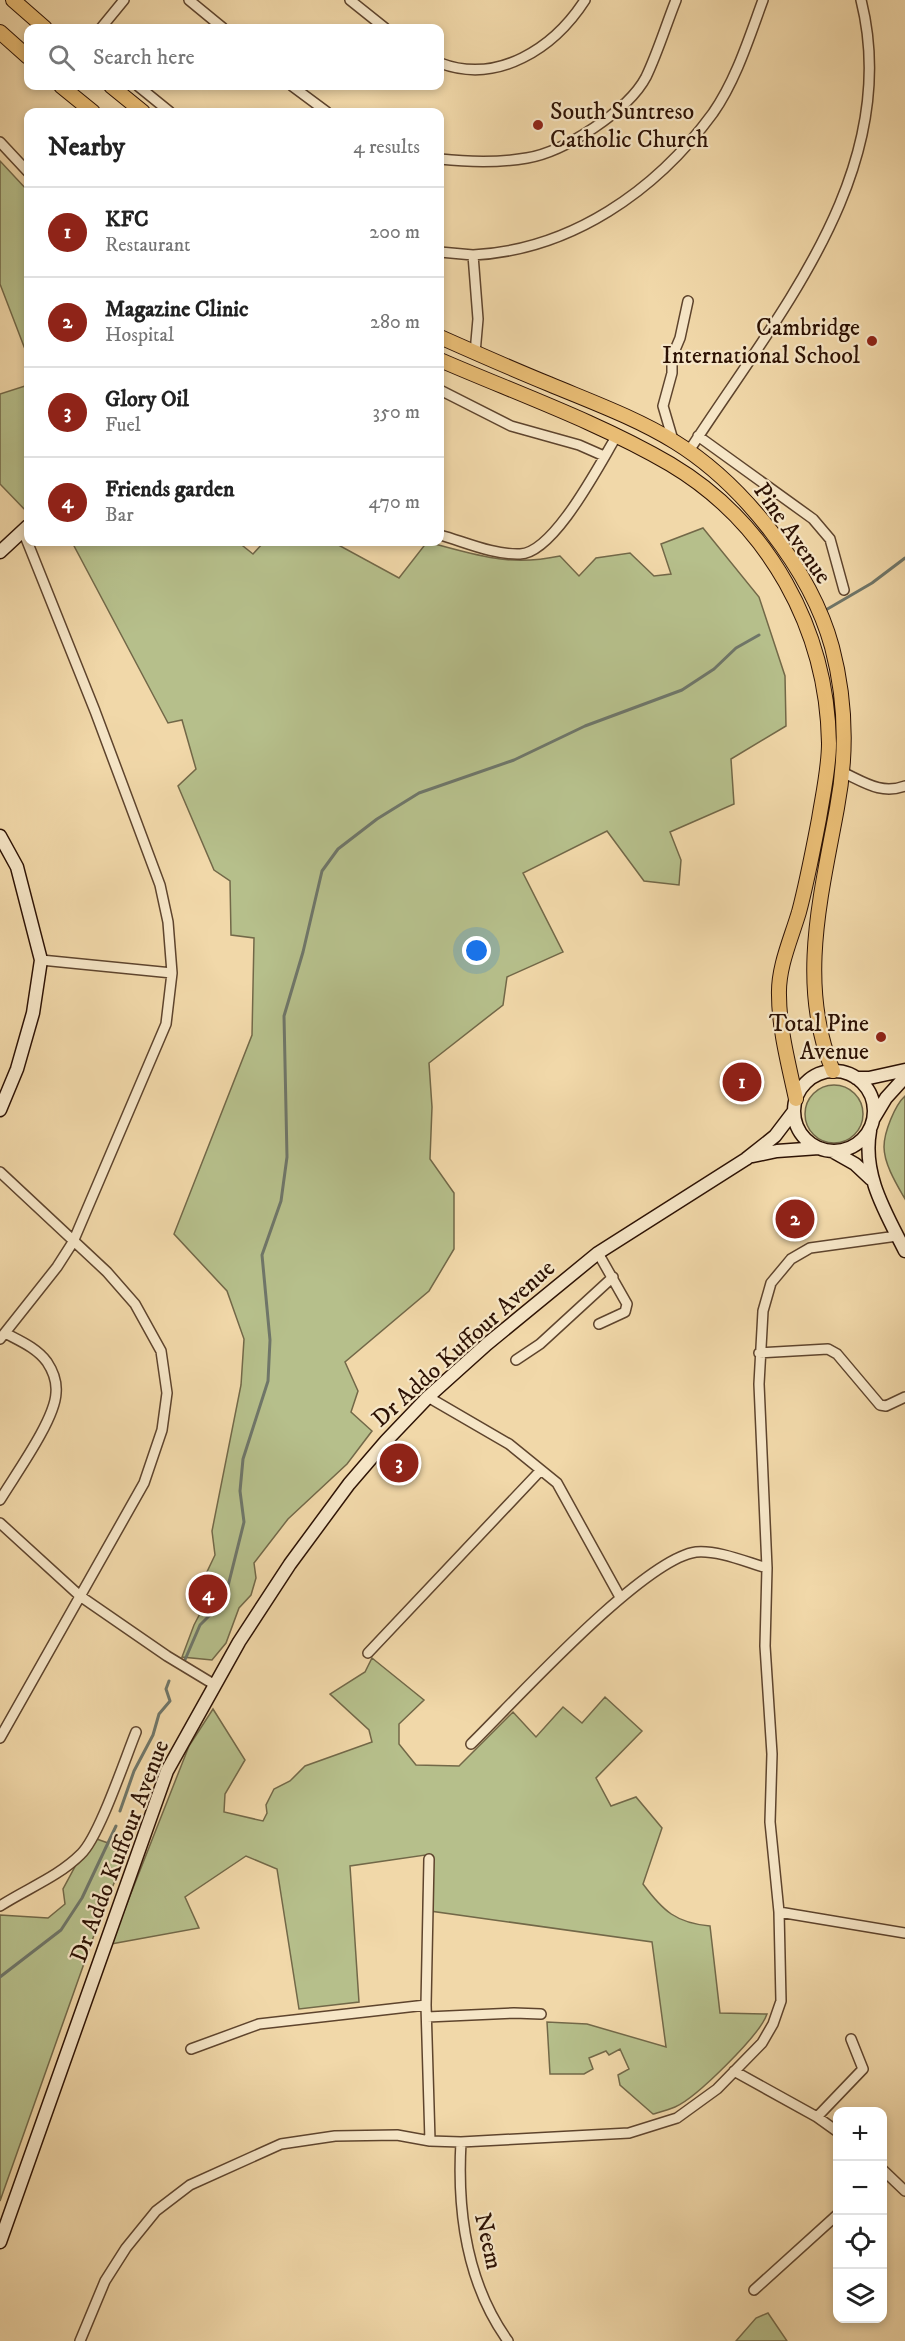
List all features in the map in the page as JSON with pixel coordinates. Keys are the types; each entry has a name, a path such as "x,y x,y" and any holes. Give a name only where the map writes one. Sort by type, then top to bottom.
{"main road":[{"path":"14,0 41,24"},
{"path":"0,32 24,53"},
{"path":"66,90 88,108"},
{"path":"116,90 138,108"},
{"name":"Pine Avenue","path":"444,339 629,417 689,451 733,487 755,512 793,565 816,605 831,645 837,672 844,736 842,772 812,960 819,1031 833,1071"},
{"path":"444,362 616,437 671,465 713,496 754,537 790,588 813,640 823,688 829,743 827,772 807,877 782,967 779,995 800,1131 808,1141 855,1164 871,1180"},
{"path":"0,552 24,530"},
{"path":"0,836 17,867 41,960 33,1013 17,1070 0,1110"},
{"path":"746,1159 775,1136 795,1105 802,1087 813,1077 833,1071 856,1078 869,1078 905,1070"},
{"path":"746,1159 777,1151 844,1150 856,1145 872,1125 886,1098 905,1077"},
{"path":"856,1078 866,1087 873,1099 867,1157 871,1180 905,1251"},
{"name":"Dr Addo Kuffour Avenue","path":"0,2242 167,1771 239,1642 290,1564 349,1484 428,1397 505,1328 598,1253 746,1159"}],"street":[{"path":"104,24 124,0"},
{"path":"189,0 218,24"},
{"path":"350,0 380,24"},
{"path":"444,65 457,70 491,68 533,55 572,20 585,0"},
{"path":"444,159 475,162 528,158 573,140 610,115 645,79 676,0"},
{"path":"444,252 498,254 582,228 633,197 673,159 713,112 740,61 763,0"},
{"path":"689,451 804,275 831,227 853,174 863,131 868,73 861,0"},
{"path":"143,90 165,108"},
{"path":"297,90 322,108"},
{"path":"0,142 24,168"},
{"path":"473,255 478,319 475,353"},
{"path":"673,441 663,406 672,374 672,357 680,338 688,301"},
{"path":"444,392 512,426 579,445 604,456"},
{"path":"698,436 813,519 826,533 844,590"},
{"path":"444,535 502,553 522,554 538,549 570,511 616,437"},
{"path":"0,1500 51,1413 56,1394 55,1376 46,1361 35,1350 3,1336 73,1242 166,1024 172,973 168,922 160,885 33,546"},
{"path":"842,772 882,790 891,791 905,786"},
{"path":"41,960 172,973"},
{"path":"0,1172 107,1272 135,1304 161,1351 167,1393 162,1430 144,1483 0,1738"},
{"path":"80,2341 105,2281 126,2248 156,2211 190,2185 280,2144 334,2136 398,2135 430,2141 461,2142 630,2133 676,2118 717,2089 762,2043 773,2024 781,2001 779,1912 770,1822 772,1754 765,1646 767,1568 759,1353 763,1311 771,1283 791,1259 810,1248 897,1236"},
{"path":"598,1253 627,1304 625,1312 599,1324"},
{"path":"516,1360 540,1344 613,1276"},
{"path":"759,1353 828,1349 837,1354 880,1405 886,1406 905,1397"},
{"path":"428,1397 509,1444 557,1483 620,1597"},
{"path":"368,1653 541,1470"},
{"path":"0,1523 80,1596 167,1656 215,1685"},
{"path":"471,1744 620,1597 676,1559 696,1552 767,1568"},
{"path":"0,1906 56,1875 82,1853 94,1833 136,1732"},
{"path":"429,1859 426,2006 430,2141"},
{"path":"779,1912 905,1933"},
{"path":"190,2049 259,2024 426,2006"},
{"path":"427,2017 542,2014"},
{"path":"816,2117 863,2069 851,2039"},
{"path":"734,2071 816,2117 833,2129"},
{"name":"Neem","path":"461,2142 459,2178 463,2224 474,2272 500,2330 508,2341"},
{"path":"887,2174 903,2184"},
{"path":"754,2290 836,2215"}],"green space":[{"path":"0,161 24,187 24,347 0,284"},
{"path":"24,386 24,509 0,484 0,394"},
{"path":"703,528 759,597 785,676 786,726 731,759 734,804 670,832 681,860 679,885 644,881 607,831 523,873 563,952 507,977 503,1005 429,1063 432,1107 430,1159 454,1193 454,1249 429,1291 345,1362 358,1391 351,1412 372,1431 347,1464 288,1519 254,1563 256,1578 251,1595 239,1608 226,1643 212,1660 182,1657 194,1625 215,1585 206,1574 215,1555 212,1531 241,1385 244,1339 227,1291 174,1234 252,1035 254,938 231,935 230,881 214,870 178,786 196,769 182,720 168,723 74,546 243,546 253,554 260,546 340,546 399,578 424,546 442,546 508,560 560,556 579,576 596,558 630,553 654,576 671,574 661,544"},
{"path":"828,1085 840,1085 855,1093 863,1108 863,1120 855,1135 840,1143 828,1143 813,1135 805,1120 805,1108 813,1093"},
{"path":"905,1096 905,1199 889,1167 884,1147 891,1119"},
{"path":"372,1658 424,1700 399,1724 399,1744 416,1765 459,1766 513,1712 536,1737 563,1707 582,1723 605,1697 642,1731 596,1778 611,1806 636,1797 662,1828 643,1884 657,1902 671,1914 688,1922 710,1926 720,2013 767,2014 753,2036 740,2050 685,2101 653,2114 620,2085 618,2075 629,2069 620,2049 609,2055 606,2051 589,2058 593,2069 584,2074 550,2074 547,2022 587,2024 666,2047 652,1942 423,1910 425,1855 350,1866 359,2002 299,2009 277,1869 246,1856 185,1897 199,1928 111,1944 189,1746 213,1709 245,1760 225,1794 224,1812 263,1821 267,1813 266,1805 274,1789 290,1781 305,1766 372,1742 369,1730 330,1694 365,1672"},
{"path":"91,1837 128,1850 104,1907 0,2201 0,1915 48,1918 65,1904 63,1889"},
{"path":"768,2313 787,2341 736,2341 756,2318"}],"waterway":[{"path":"824,611 872,583 905,558"},
{"path":"184,1662 200,1625 214,1611 227,1590 244,1522 240,1491 243,1459 268,1381 270,1340 262,1255 281,1201 287,1157 284,1016 303,952 322,871 338,849 377,819 419,793 514,760 585,726 682,690 714,669 736,648 759,635"},
{"path":"120,1811 134,1771 153,1735 159,1714 170,1701 166,1689 169,1681"},
{"path":"0,1977 61,1930 82,1898 116,1826"}],"place":[{"name":"South Suntreso Catholic Church","path":"538,125"},
{"name":"Cambridge International School","path":"872,341"},
{"name":"Total Pine Avenue","path":"881,1037"},
{"name":"KFC","path":"742,1082"},
{"name":"Magazine Clinic","path":"795,1219"},
{"name":"Glory Oil","path":"399,1463"},
{"name":"Friends garden","path":"208,1594"}]}
